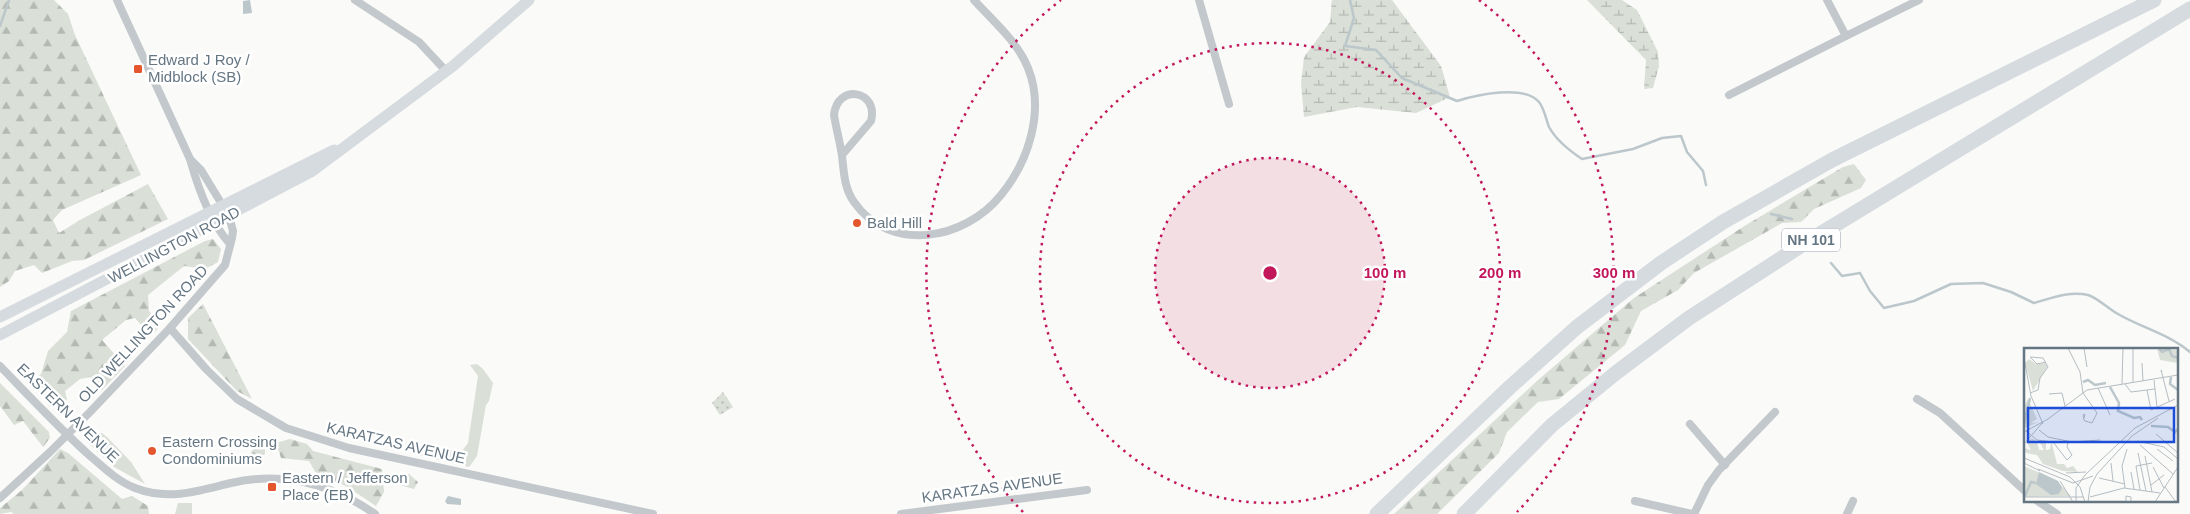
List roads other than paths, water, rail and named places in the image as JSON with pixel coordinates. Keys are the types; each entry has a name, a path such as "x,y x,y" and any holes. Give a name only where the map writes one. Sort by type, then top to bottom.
{"highway":[{"path":"1377,514 1510,387 1577,327 1654,269 1722,222 1832,160 2154,0"},
{"name":"NH 101","path":"1464,514 1552,425 1617,372 1689,318 1802,245 2190,9"}],"main road":[{"name":"WELLINGTON ROAD","path":"0,335 311,172 446,71 529,0"},
{"name":"WELLINGTON ROAD","path":"0,317 323,154 343,147"}],"street":[{"path":"117,0 190,159 194,174 215,224 230,244"},
{"path":"355,0 419,42 446,71"},
{"path":"842,155 871,122 872,108 869,102 858,94 841,98 834,109 845,182 854,203 879,225 903,235 927,236 962,225 984,212 1001,196 1029,143 1034,122 1035,101 1032,80 1024,60 974,0"},
{"path":"1199,0 1229,104"},
{"path":"1828,0 1846,36"},
{"path":"1729,95 1919,0"},
{"path":"190,159 201,170 229,216"},
{"name":"OLD WELLINGTON ROAD","path":"0,498 68,435 170,328 225,264 233,231 229,216"},
{"name":"KARATZAS AVENUE","path":"170,328 206,369 238,399 286,428 349,448 653,514"},
{"name":"EASTERN AVENUE","path":"0,366 68,435 120,480 136,488 158,495 186,494 249,480 285,479 306,482 330,489 354,500 375,514"},
{"path":"1916,399 1940,413 2024,490"},
{"path":"1635,501 1693,514 1708,485 1775,412"},
{"path":"1690,424 1725,465"},
{"name":"KARATZAS AVENUE","path":"901,514 1087,490"},
{"path":"1847,514 1853,501"},
{"path":"2039,502 2057,514"},
{"path":"607,514 610,505"}],"waterway":[{"path":"0,26 9,0"},
{"path":"1350,0 1354,18 1345,46 1376,50 1402,78 1457,101 1500,92 1523,93 1532,97 1541,104 1549,127 1559,141 1582,159 1633,149 1662,138 1681,136 1687,152 1703,171 1706,185"},
{"path":"1771,214 1792,219"},
{"path":"1831,263 1842,276 1860,273 1870,291 1884,308 1914,301 1951,284 1983,283 2011,292 2034,303 2067,294 2088,295 2127,319 2173,340 2190,352"}],"place":[{"name":"Edward J Roy / Midblock (SB)","path":"138,69"},
{"name":"Bald Hill","path":"857,223"},
{"name":"Eastern Crossing Condominiums","path":"152,451"},
{"name":"Eastern / Jefferson Place (EB)","path":"272,487"}]}
